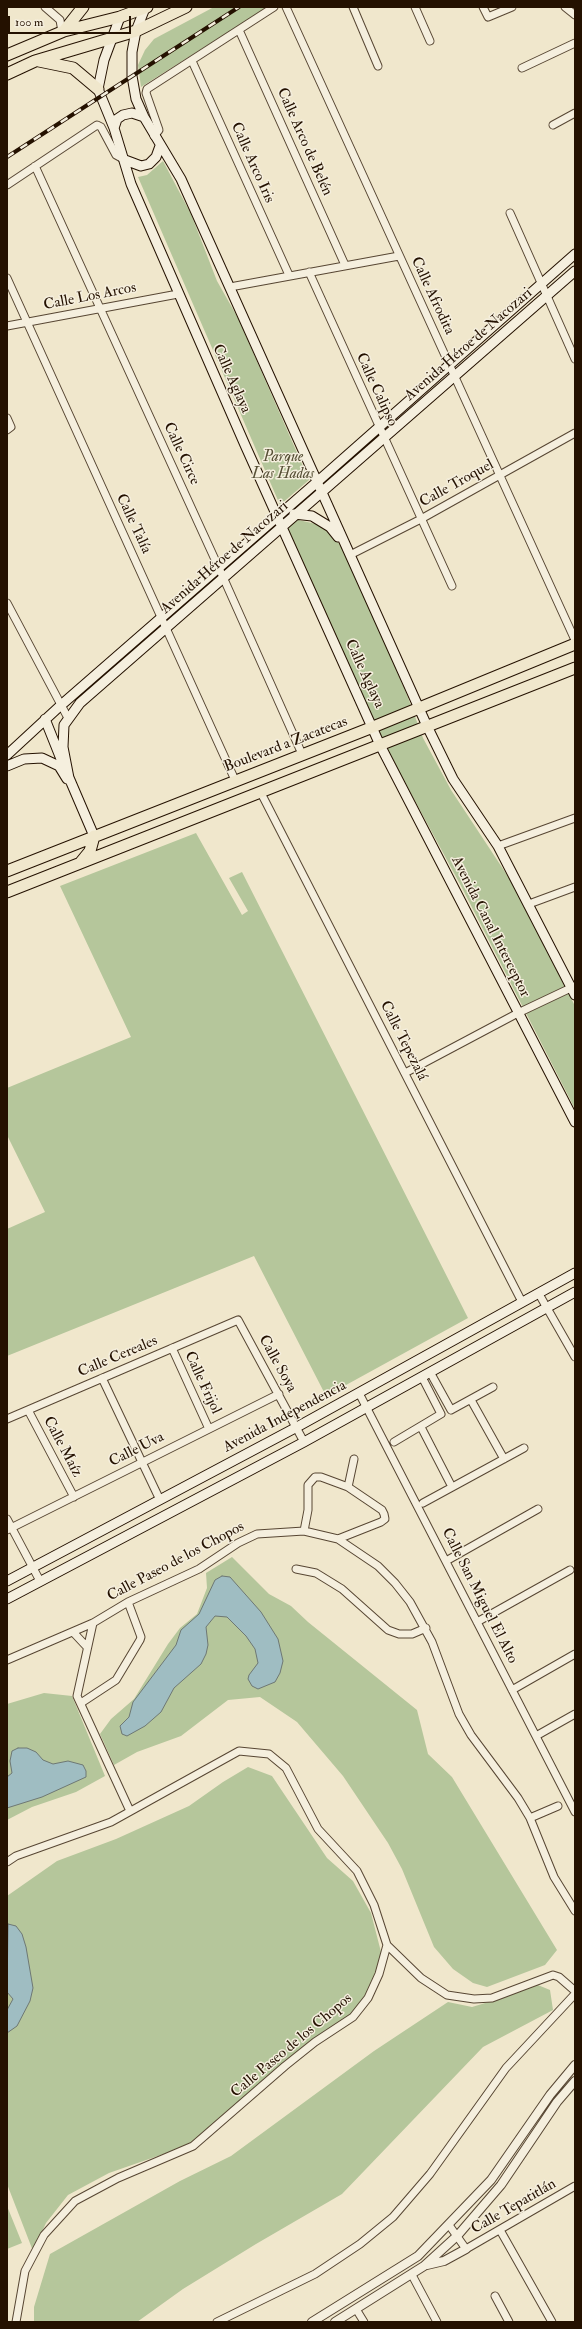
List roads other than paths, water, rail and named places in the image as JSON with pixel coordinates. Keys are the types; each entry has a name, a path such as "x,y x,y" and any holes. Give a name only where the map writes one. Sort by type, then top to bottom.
{"main road":[{"path":"63,31 83,7"},
{"path":"7,55 63,31 122,12 146,7"},
{"path":"146,7 136,31 132,53 132,76 136,99 154,136 181,179 349,551 418,708 453,779 498,846 574,989"},
{"path":"7,74 35,61 136,31 186,7"},
{"path":"35,61 73,68 98,88 112,38 122,12"},
{"name":"Calle Aglaya","path":"98,88 114,128 125,160 131,184 178,294 380,745"},
{"path":"114,128 117,119 123,115 132,113 144,117"},
{"path":"125,160 141,166 149,164 156,158 160,146"},
{"name":"Avenida Héroe de Nacozari","path":"7,755 162,616 317,482 378,426 575,254"},
{"name":"Avenida Héroe de Nacozari","path":"69,778 63,748 64,725 80,703 575,271"},
{"path":"277,516 296,514 312,516 330,527 349,551"},
{"name":"Boulevard a Zacatecas","path":"7,871 235,780 373,727 575,644"},
{"path":"7,892 575,668"},
{"name":"Avenida Héroe de Nacozari","path":"45,720 94,836"},
{"name":"Avenida Canal Interceptor","path":"380,745 575,1122"},
{"path":"7,766 33,757 52,761 59,766 79,802"},
{"path":"80,862 90,851 94,836"},
{"name":"Avenida Independencia","path":"7,1581 297,1427 575,1274"},
{"name":"Avenida Independencia","path":"7,1599 304,1442 575,1292"}],"street":[{"path":"45,7 60,20 63,31"},
{"path":"154,136 159,130 146,94 147,89 274,7"},
{"name":"Calle Afrodita","path":"286,7 575,640"},
{"path":"352,7 378,66"},
{"path":"415,7 430,41"},
{"path":"483,7 488,17 512,7"},
{"path":"565,7 575,15"},
{"name":"Calle Arco de Belén","path":"239,30 345,265"},
{"path":"522,68 575,43"},
{"name":"Calle Arco Iris","path":"192,61 289,275"},
{"path":"553,126 575,113"},
{"path":"7,185 97,125 101,127 116,155 125,160"},
{"name":"Calle Circe","path":"35,166 223,577 302,754"},
{"path":"510,213 575,359"},
{"path":"230,287 399,256"},
{"name":"Calle Calipso","path":"309,272 452,586"},
{"name":"Calle Talía","path":"7,278 167,627 235,780"},
{"name":"Calle Los Arcos","path":"7,326 178,294"},
{"path":"7,418 11,428 7,430"},
{"name":"Calle Troquel","path":"349,551 421,519 575,433"},
{"path":"7,604 60,706 68,718"},
{"name":"Calle Tepezalá","path":"260,791 522,1302"},
{"path":"498,846 575,818"},
{"path":"529,904 575,886"},
{"path":"405,1073 518,1013 574,989"},
{"path":"539,1294 575,1357"},
{"name":"Calle Cereales","path":"7,1419 238,1320"},
{"name":"Calle Soya","path":"238,1320 304,1442"},
{"name":"Calle Frijol","path":"172,1348 209,1429"},
{"path":"426,1374 451,1410 493,1387"},
{"path":"394,1442 441,1414 426,1374"},
{"path":"102,1378 160,1500"},
{"name":"Calle San Miguel El Alto","path":"359,1392 575,1812"},
{"name":"Calle Uva","path":"9,1529 279,1394"},
{"path":"471,1400 504,1459"},
{"name":"Calle Maíz","path":"28,1410 74,1497"},
{"path":"421,1427 452,1487"},
{"path":"423,1503 524,1448"},
{"path":"348,1487 354,1459"},
{"path":"304,1530 308,1510 308,1485 314,1477 321,1477 348,1487 382,1510 385,1519 338,1539"},
{"path":"446,1561 538,1509"},
{"path":"7,1519 9,1529 40,1581"},
{"name":"Calle Paseo de los Chopos","path":"7,1660 93,1623 128,1602 199,1568 238,1543 256,1534 304,1530 338,1539 365,1557 395,1583 426,1628 459,1714 471,1735 518,1798 530,1818 554,1877 575,1911"},
{"path":"296,1569 316,1573 342,1589 388,1630 399,1634 412,1634 426,1628"},
{"path":"477,1622 570,1570"},
{"path":"81,1703 116,1680 140,1640 128,1602"},
{"path":"93,1623 77,1693 130,1811"},
{"path":"73,1632 87,1647"},
{"path":"512,1690 575,1654"},
{"path":"536,1736 575,1714"},
{"path":"7,1862 16,1856 111,1822 239,1751 269,1754 286,1768 318,1829 357,1872 374,1905 387,1945 420,1978 447,1995 474,1999 492,1998 553,1975 559,1977 575,1993 506,2068 430,2174 393,2217 360,2244 315,2274 217,2322"},
{"path":"530,1818 558,1806"},
{"name":"Calle Paseo de los Chopos","path":"16,2322 25,2271 44,2235 75,2201 118,2178 193,2146 291,2061 353,2017 368,1998 379,1974 387,1945"},
{"path":"312,2322 418,2256 491,2180 550,2095 575,2065"},
{"path":"334,2322 412,2275 458,2235 501,2185 557,2102 575,2081"},
{"name":"Calle Tepatitlán","path":"466,2249 575,2186"},
{"path":"424,2266 444,2261 466,2249 458,2235 449,2225"},
{"path":"500,2230 552,2322"},
{"path":"412,2275 437,2322"},
{"path":"495,2296 509,2322"},
{"path":"356,2309 364,2322"}],"water":[{"path":"222,1576 230,1577 261,1612 278,1639 283,1661 280,1673 275,1682 258,1689 252,1686 248,1679 249,1675 258,1663 255,1649 246,1636 227,1617 215,1616 206,1627 208,1645 206,1654 201,1664 174,1688 161,1712 145,1726 127,1736 122,1734 120,1726 129,1717 133,1702 176,1645 181,1630 199,1614 215,1580"},
{"path":"18,1748 27,1748 36,1752 43,1760 53,1764 68,1761 83,1765 86,1771 86,1777 42,1797 7,1808 7,1777 12,1773 10,1761 12,1751"},
{"path":"8,1924 16,1926 22,1934 26,1947 33,1988 30,2001 17,2026 7,2033 7,2010 13,1999 7,1992"}],"railway":[{"path":"7,157 239,7"}],"park label":[{"name":"Parque Las Hadas","path":"283,466"}]}
